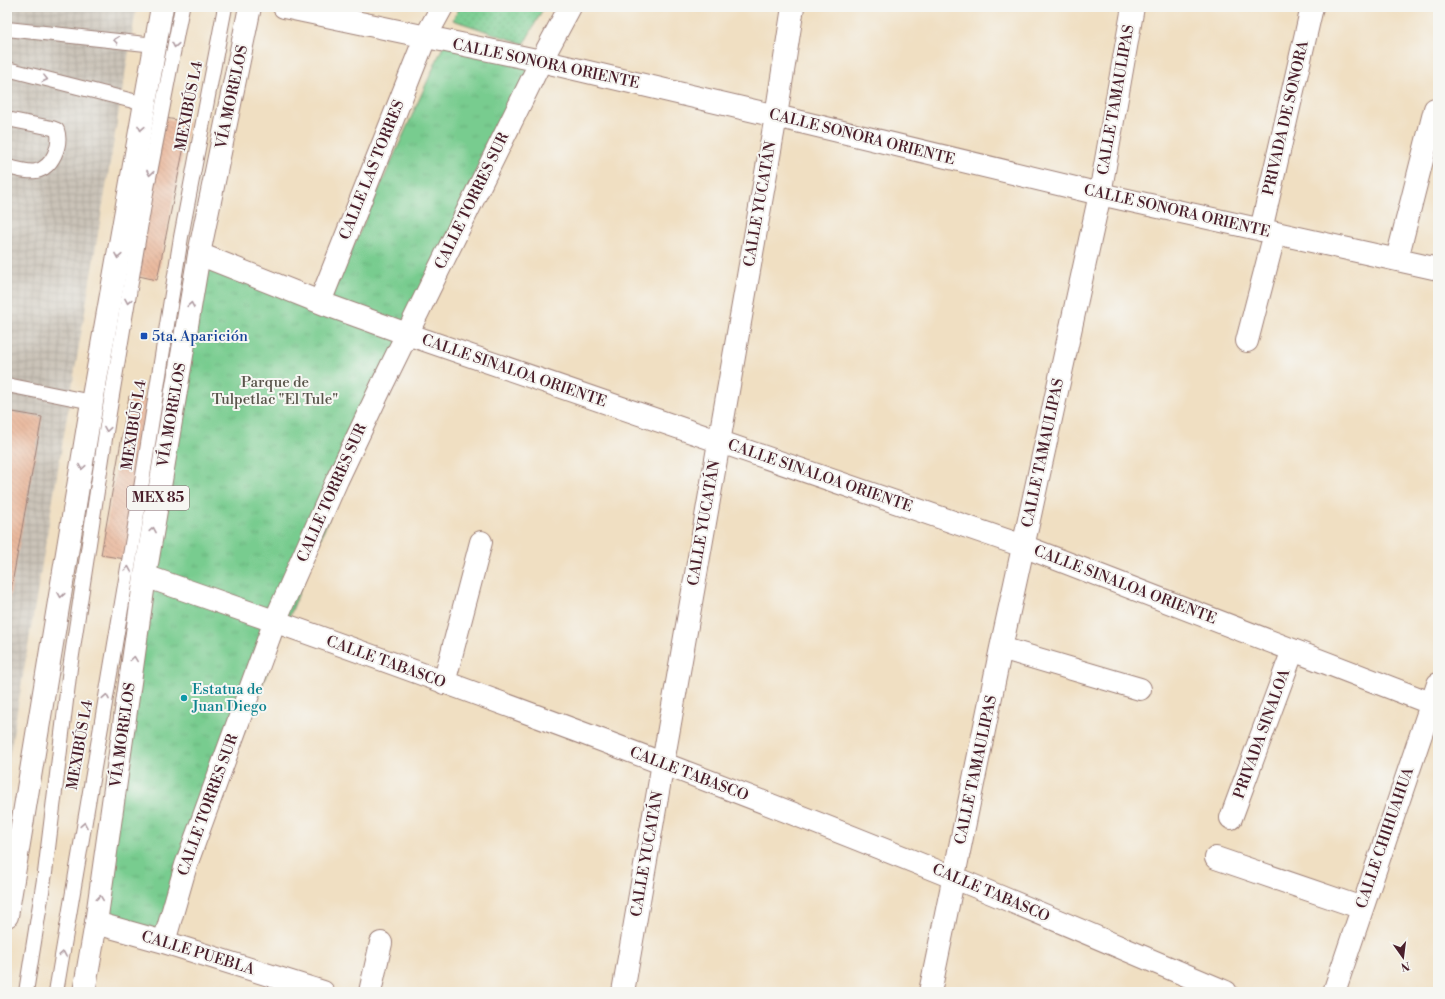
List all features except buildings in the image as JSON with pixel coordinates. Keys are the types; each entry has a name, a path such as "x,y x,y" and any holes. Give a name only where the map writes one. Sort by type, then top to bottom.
{"street":[{"path":"7,916 92,402 162,7"},
{"name":"VÍA MORELOS","path":"84,992 96,923 145,576 199,254 250,7"},
{"name":"CALLE SONORA ORIENTE","path":"284,7 425,38 541,61 1100,194 1438,269"},
{"name":"CALLE LAS TORRES","path":"320,302 425,38 442,7"},
{"name":"CALLE TORRES SUR","path":"164,942 186,864 276,621 337,480 541,61 570,7"},
{"name":"CALLE YUCATÁN","path":"623,992 718,441 776,116 793,7"},
{"name":"CALLE TAMAULIPAS","path":"930,992 1001,648 1100,194 1133,7"},
{"name":"PRIVADA DE SONORA","path":"1246,341 1312,7"},
{"path":"1397,259 1435,109"},
{"name":"CALLE SINALOA ORIENTE","path":"199,254 320,302 407,334 1023,546 1293,650 1436,697"},
{"path":"444,683 481,542"},
{"name":"CALLE TABASCO","path":"145,576 276,621 663,763 954,877 1226,992"},
{"path":"1001,648 1140,689"},
{"name":"PRIVADA SINALOA","path":"1231,818 1293,650"},
{"name":"CALLE CHIHUAHUA","path":"1334,992 1436,697"},
{"path":"1216,858 1362,908"},
{"name":"CALLE PUEBLA","path":"96,923 164,942 290,987 323,992"},
{"path":"370,992 381,943"}],"lane":[{"name":"MEXIBÚS L4","path":"26,992 45,873 70,668 108,419 146,193 182,7"},
{"name":"MEXIBÚS L4","path":"56,992 134,532 181,237 225,7"},
{"path":"7,29 155,45"},
{"path":"7,69 145,104"},
{"path":"7,119 52,128 57,130 58,136 52,160 41,169 35,171 7,167"},
{"path":"7,385 92,402"}],"shaded area":[{"path":"7,7 123,7 136,10 7,770"}],"green space":[{"path":"460,7 544,7 524,44 453,20"},
{"name":"Parque de Tulpetlac \"El Tule\"","path":"449,33 541,61 382,385 160,941 96,923 199,254 327,305"}],"place":[{"name":"5ta. Aparición","path":"144,336"},
{"name":"Estatua de Juan Diego","path":"184,698"}]}
